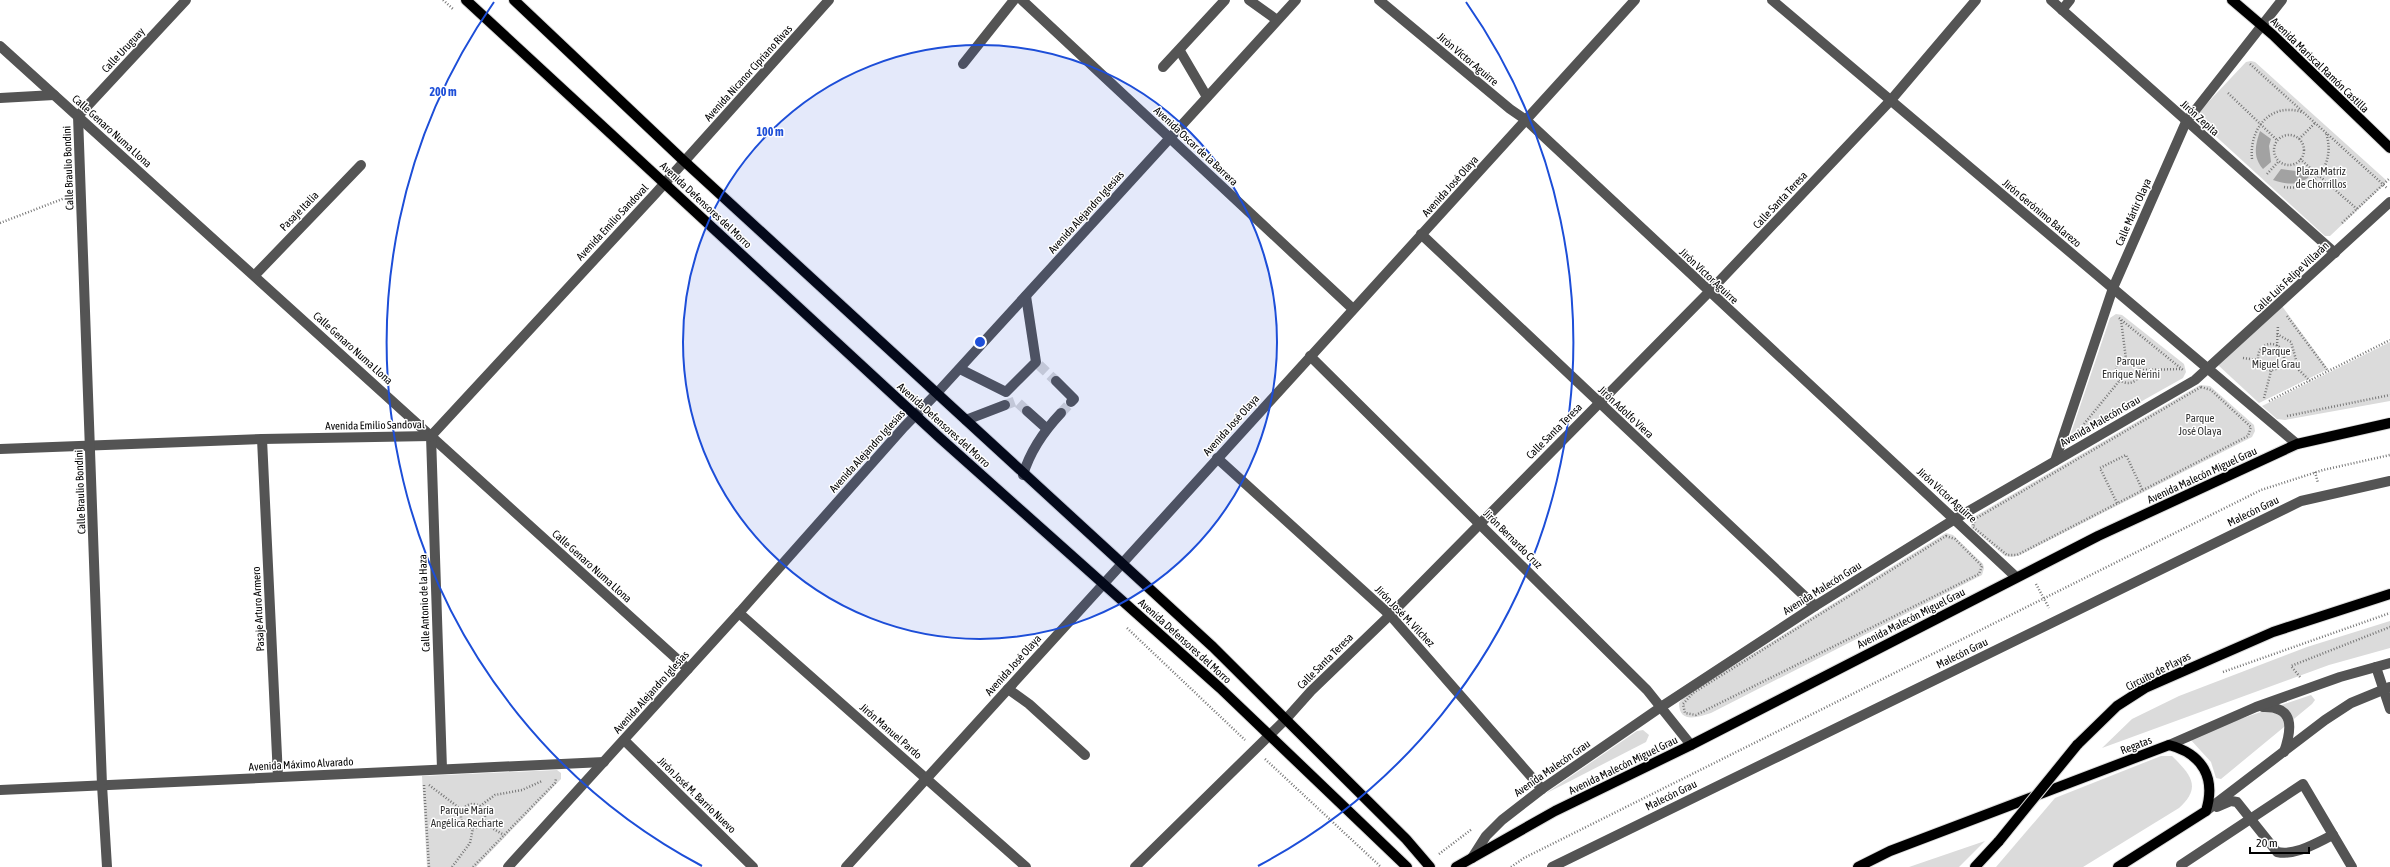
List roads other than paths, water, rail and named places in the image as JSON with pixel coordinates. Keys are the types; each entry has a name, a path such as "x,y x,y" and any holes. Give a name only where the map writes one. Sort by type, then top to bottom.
{"main road":[{"name":"Avenida Defensores del Morro","path":"466,0 915,415 1269,735 1407,867"},
{"name":"Avenida Defensores del Morro","path":"514,0 684,161 1023,474 1122,562 1286,719 1406,839 1429,865"},
{"name":"Avenida Mariscal Ramón Castilla","path":"2232,0 2261,25 2390,148"},
{"name":"Avenida Malecón Miguel Grau","path":"1456,867 1555,811 1691,745 2029,570 2098,536 2297,444 2390,423"},
{"name":"Circuito de Playas","path":"1975,867 1999,841 2077,745 2117,706 2145,688 2273,632 2390,594"},
{"path":"2118,867 2206,811 2210,799 2210,787 2207,774 2192,755 2181,748 2169,745"},
{"name":"Regatas","path":"1858,867 1890,851 2169,745"}],"street":[{"name":"Calle Uruguay","path":"78,116 186,0"},
{"name":"Avenida Nicanor Cipriano Rivas","path":"664,183 829,0"},
{"path":"963,64 1014,0"},
{"name":"Avenida Oscar de la Barrera","path":"1022,0 1353,309"},
{"path":"1163,67 1180,51 1224,0"},
{"path":"1249,0 1277,20"},
{"name":"Avenida Alejandro Iglesias","path":"508,867 739,613 915,415 960,369 1296,0"},
{"name":"Jirón Víctor Aguirre","path":"1379,0 1510,109 1526,120 2016,577"},
{"name":"Avenida José Olaya","path":"846,867 1635,0"},
{"name":"Jirón Gerónimo Balarezo","path":"1772,0 2297,444"},
{"name":"Calle Santa Teresa","path":"1135,867 1286,719 1311,691 1390,615 1479,522 1599,404 1709,292 1891,100 1976,0"},
{"name":"Jirón Zepita","path":"2051,0 2186,122 2335,253"},
{"path":"2062,10 2070,0"},
{"name":"Calle Mártir Olaya","path":"2055,461 2113,288 2186,122 2282,0"},
{"name":"Calle Genaro Numa Llona","path":"0,46 255,275 688,669"},
{"path":"1180,51 1207,98"},
{"path":"0,98 54,94"},
{"name":"Calle Braulio Bondini","path":"78,116 102,785 108,867"},
{"name":"Pasaje Italia","path":"255,275 360,165"},
{"name":"Avenida Emilio Sandoval","path":"0,449 262,439 431,436 664,183"},
{"name":"Calle Luis Felipe Villarán","path":"2209,370 2390,202"},
{"name":"Jirón Adolfo Viera","path":"1421,234 1599,404 1815,606"},
{"path":"960,369 1008,393 1038,364 1026,296"},
{"name":"Jirón Bernardo Cruz","path":"1310,356 1479,522 1661,707 1691,745"},
{"name":"Avenida Malecón Grau","path":"1472,858 1486,836 1497,825 1542,789 1661,707 1815,606 1955,519 2055,461 2198,384 2209,370"},
{"path":"1056,381 1074,399 1071,402"},
{"path":"966,420 1005,405"},
{"path":"1027,411 1046,428"},
{"path":"1023,474 1027,462 1046,428 1060,413"},
{"name":"Calle Antonio de la Haza","path":"431,436 442,770"},
{"name":"Pasaje Arturo Armero","path":"262,439 278,777"},
{"name":"Jirón José M. Vilchez","path":"1217,458 1390,615 1542,789"},
{"name":"Malecón Grau","path":"1552,867 2055,620 2302,501 2390,481"},
{"name":"Jirón Manuel Pardo","path":"739,613 1026,867"},
{"name":"Regatas","path":"2169,745 2256,707 2309,688 2390,663"},
{"path":"2376,667 2386,688 2390,709"},
{"path":"2206,811 2351,703 2386,688"},
{"path":"1008,689 1029,704 1085,755"},
{"path":"2256,707 2274,706 2286,715 2290,728 2284,752"},
{"name":"Jirón José M. Barrio Nuevo","path":"624,740 753,867"},
{"name":"Avenida Máximo Alvarado","path":"0,790 604,762"},
{"path":"2181,865 2250,817 2302,784 2352,867"},
{"path":"2206,811 2231,801 2237,802 2277,852 2286,854 2333,835"}],"tunnel":[{"path":"1039,365 1056,381"},
{"path":"1005,405 1016,401 1027,411"},
{"path":"1061,413 1071,402"}],"park label":[{"name":"Plaza Matriz de Chorrillos","path":"2321,177"},
{"name":"Parque Miguel Grau","path":"2276,357"},
{"name":"Parque Enrique Nerini","path":"2131,367"},
{"name":"Parque José Olaya","path":"2200,424"},
{"name":"Parque María Angélica Recharte","path":"467,816"}]}
